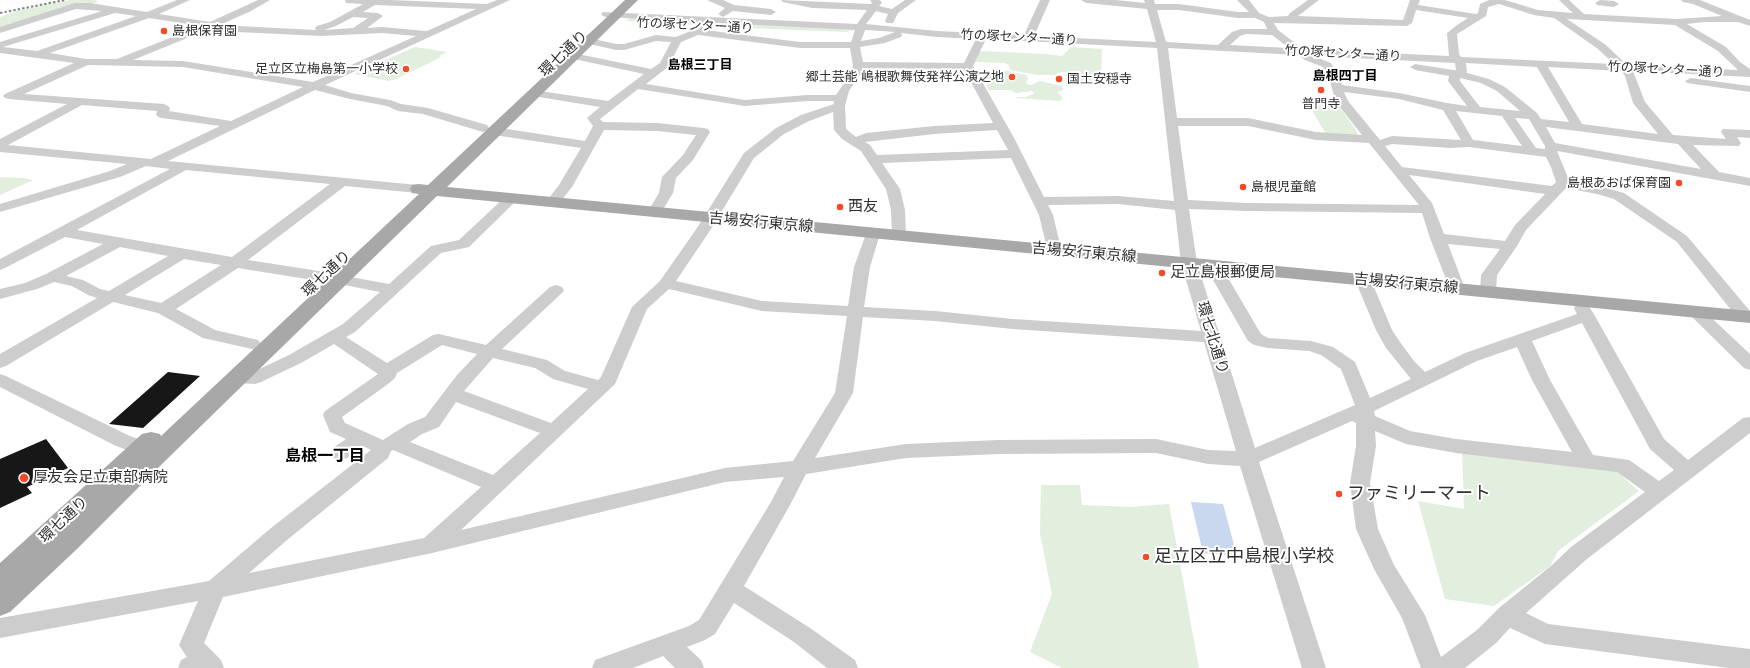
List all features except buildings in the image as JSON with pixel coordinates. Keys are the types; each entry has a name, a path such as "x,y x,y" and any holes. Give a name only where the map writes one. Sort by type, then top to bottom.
{"main road":[{"name":"環七通り","path":"489,130 533,93 589,41 622,0"},
{"name":"環七通り","path":"0,604 67,542 238,377 332,278 608,18 632,0"},
{"name":"吉場安行東京線","path":"425,190 1488,292 1582,308 1696,312 1747,317"},
{"name":"環七通り","path":"0,580 252,344 332,278"},
{"name":"環七通り","path":"0,615 67,542"},
{"name":"環七通り","path":"0,575 33,549"}],"street":[{"path":"38,54 148,15 185,0"},
{"path":"116,63 211,25 265,0"},
{"path":"350,0 349,1 488,7"},
{"path":"0,208 148,163 505,0"},
{"path":"715,0 724,3 731,8 782,15 790,23"},
{"path":"786,0 812,5 875,4 894,12"},
{"path":"589,41 616,47 624,47 656,38 677,40 700,29 800,45 858,35 882,41 893,32 890,19 894,12 911,0"},
{"path":"1028,38 1045,0"},
{"path":"1086,0 1150,3 1238,15 1256,14"},
{"path":"1242,0 1246,2 1256,14 1268,20 1293,19 1407,23 1414,3 1477,18"},
{"path":"1293,19 1292,16 1314,0"},
{"path":"1564,0 1582,17"},
{"path":"1692,0 1746,21"},
{"path":"311,31 332,24 376,1"},
{"path":"1476,110 1454,81 1458,74 1460,62 1454,55 1452,34 1460,27 1483,14 1483,6 1488,3 1497,1 1537,13 1582,17 1677,22 1704,19 1746,21"},
{"name":"環七北通り","path":"1150,3 1162,45 1189,263 1314,668"},
{"path":"1600,3 1614,4"},
{"path":"875,4 862,22 858,35 858,64 856,73 843,91 840,102 840,130 846,136 866,148 893,190 898,210 899,236"},
{"path":"0,30 75,6 90,6 211,25 273,31 321,32 382,30 428,34"},
{"path":"715,20 731,8"},
{"path":"0,49 116,10"},
{"path":"352,14 378,16 356,31"},
{"path":"1556,15 1602,47 1627,71 1640,103 1676,140 1714,175"},
{"name":"竹の塚センター通り","path":"608,18 715,20 741,24 858,35 893,32 1457,59 1627,71 1750,74"},
{"name":"竹の塚センター通り","path":"608,18 647,27 700,29 741,24 790,23 858,35"},
{"path":"1268,20 1274,32 1301,52 1314,60 1327,65 1385,64 1458,74 1485,81 1501,89 1535,119 1558,167 1560,187"},
{"path":"1677,22 1720,47 1736,64 1750,74"},
{"path":"647,27 656,38"},
{"path":"1220,48 1236,34 1245,31 1274,32"},
{"path":"968,66 983,36"},
{"path":"599,126 593,118 609,105 638,86 664,65 677,40"},
{"path":"0,49 86,62 183,64 315,86 350,96 390,103 398,107 424,111 489,130 590,146"},
{"path":"573,56 605,64 654,73"},
{"path":"86,62 9,96 164,108 162,114 234,125"},
{"path":"858,64 968,66"},
{"path":"1541,64 1578,127"},
{"path":"1327,65 1342,102 1367,134 1425,202 1426,209 1456,289"},
{"path":"968,66 1016,154 1039,201 1047,219 1052,240 1052,250"},
{"path":"1627,71 1750,89"},
{"path":"638,86 745,103 807,98 840,102"},
{"path":"1337,88 1399,96 1448,107 1506,113 1578,127 1676,140 1735,143 1727,132 1750,134"},
{"path":"533,93 609,105"},
{"path":"0,144 81,101"},
{"path":"432,545 609,380 640,308 666,284 711,218 749,156 780,131 840,102"},
{"path":"1448,107 1470,143"},
{"path":"1506,113 1532,152"},
{"path":"1172,122 1248,122 1316,136 1375,142 1392,140 1450,144 1470,143 1532,152 1551,150 1750,182"},
{"path":"552,203 565,187 590,146 599,126"},
{"path":"599,126 657,127 704,132 688,157 669,177 666,193 654,212"},
{"path":"855,141 866,137 934,130 1001,126"},
{"path":"0,148 425,190"},
{"path":"873,159 1016,154"},
{"path":"0,265 64,232 184,166"},
{"path":"1398,170 1599,190 1619,196 1682,239 1747,317"},
{"path":"164,309 236,262 342,182"},
{"path":"1488,292 1489,274 1510,246 1520,228 1560,187"},
{"path":"238,377 255,378 296,360 349,328 436,249 464,244 511,199"},
{"path":"1039,201 1118,200 1182,205 1426,209"},
{"path":"64,232 116,243 392,289"},
{"path":"604,668 697,633 707,627 731,589 780,505 799,468 844,393 862,267 874,234"},
{"path":"1437,238 1510,246"},
{"path":"0,294 31,286 52,277 116,243"},
{"path":"0,362 182,254"},
{"path":"1213,266 1254,337 1260,341 1268,343 1311,346 1327,351 1349,366 1366,446 1360,483 1367,529 1385,569 1413,615 1433,668"},
{"path":"52,277 77,283 94,292 164,309 209,334 252,344"},
{"path":"1363,280 1384,330 1392,344 1408,365 1423,380"},
{"path":"666,284 762,306 935,316 1013,324 1211,337"},
{"path":"202,665 191,645 215,589 279,534 381,453 388,445 432,422 463,379 489,352 556,290"},
{"path":"0,628 215,589 432,545 725,475 799,468 906,451 999,447 1156,446 1208,457 1248,458 1360,414 1423,380 1470,357 1522,339 1582,308 1657,444 1688,470"},
{"path":"1696,312 1750,364"},
{"path":"335,337 387,371"},
{"path":"387,371 439,339 541,364 559,375 602,387"},
{"path":"1522,339 1541,380 1587,461"},
{"path":"387,371 389,374 382,380 332,415 337,427 361,438 388,445 497,485"},
{"path":"0,380 123,441 142,448"},
{"path":"453,394 555,431"},
{"path":"1360,414 1406,437 1456,446 1622,465 1659,492"},
{"path":"1440,668 1450,665 1486,636 1507,615 1560,571 1579,553 1750,423"},
{"path":"340,453 361,438"},
{"path":"731,589 802,635 846,668"},
{"path":"1507,615 1545,634 1750,660"},
{"path":"666,644 692,668"}],"green space":[{"path":"70,0 95,0 98,2 0,28 0,17 16,11"},
{"path":"631,17 742,25 737,27 626,21"},
{"path":"750,23 853,30 846,32 747,28"},
{"path":"415,47 447,52 439,56 441,57 389,81 354,74"},
{"path":"1071,47 1102,49 1101,76 1096,83 1079,83 1076,73 1061,72 1055,75 1037,75 1010,70 1009,65 1005,63 975,62 978,52 982,51 1062,56"},
{"path":"1008,71 1026,75 1028,78 1026,84 1031,85 1040,81 1062,86 1063,90 1057,92 1063,98 1060,101 1017,98 1016,97 1026,97 1035,93 1032,91 1016,93 1010,90 988,90 983,72"},
{"path":"1304,97 1336,102 1358,133 1356,135 1326,134"},
{"path":"0,177 24,178 33,180 0,195"},
{"path":"1462,453 1615,470 1639,491 1558,551 1550,566 1494,606 1445,599 1418,501 1464,509"},
{"path":"1041,485 1080,485 1082,505 1130,507 1169,504 1199,668 1062,668 1030,652 1052,594 1040,533"}],"water":[{"path":"1191,502 1223,504 1237,556 1203,553"}],"railway":[{"path":"0,13 65,0"}],"place":[{"name":"島根保育園","path":"164,31"},
{"name":"足立区立梅島第一小学校","path":"406,69"},
{"name":"郷土芸能 嶋根歌舞伎発祥公演之地","path":"1012,77"},
{"name":"国土安穏寺","path":"1059,79"},
{"name":"普門寺","path":"1321,90"},
{"name":"島根あおば保育園","path":"1679,183"},
{"name":"島根児童館","path":"1243,187"},
{"name":"西友","path":"840,207"},
{"name":"足立島根郵便局","path":"1162,273"},
{"name":"厚友会足立東部病院","path":"24,478"},
{"name":"ファミリーマート","path":"1339,494"},
{"name":"足立区立中島根小学校","path":"1146,557"}],"district":[{"name":"島根三丁目","path":"700,65"},
{"name":"島根四丁目","path":"1345,76"},
{"name":"島根一丁目","path":"325,457"}]}
